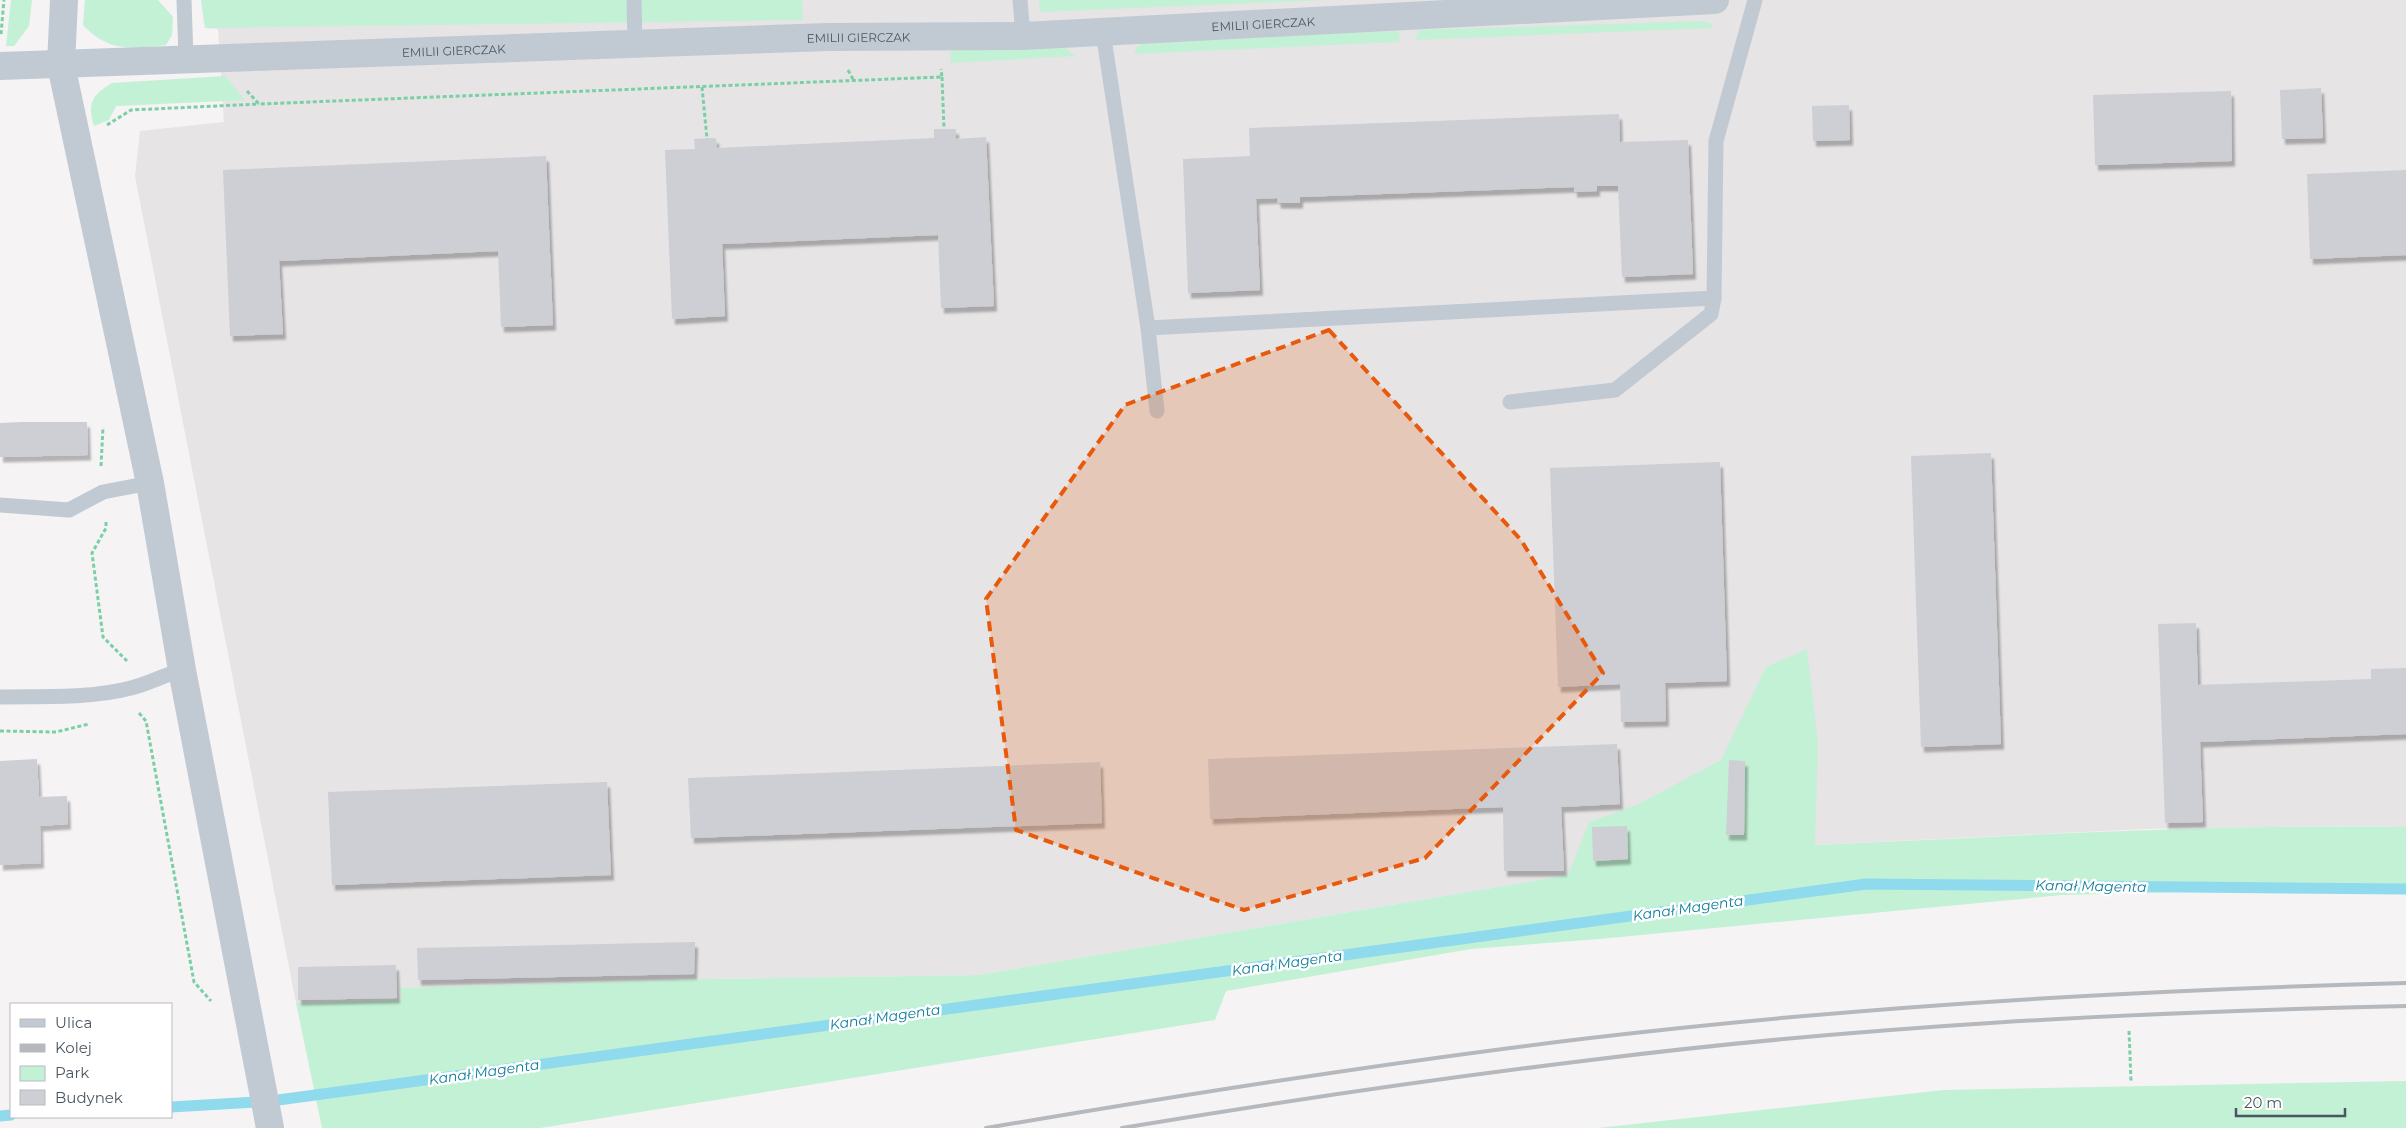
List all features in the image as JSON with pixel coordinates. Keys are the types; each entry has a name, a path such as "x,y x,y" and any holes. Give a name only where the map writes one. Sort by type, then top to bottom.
{"street":[{"path":"64,0 61,65 150,483 182,670 270,1128"},
{"name":"EMILII GIERCZAK","path":"0,66 828,37 1023,36 1715,0"}],"lane":[{"path":"184,0 186,58"},
{"path":"634,0 635,45"},
{"path":"1020,0 1023,36"},
{"path":"1510,402 1615,390 1711,314 1714,298 1716,141 1755,0"},
{"path":"1103,32 1148,328 1157,411"},
{"path":"1148,328 1714,298"},
{"path":"0,505 69,510 103,492 150,483"},
{"path":"0,697 68,697 133,688 162,675 182,670"}],"path":[{"path":"0,40 4,0"},
{"path":"942,77 944,129"},
{"path":"702,87 707,139"},
{"path":"77,142 131,110 260,104"},
{"path":"103,424 100,452 106,528 92,553 103,637 127,660 138,712 146,721 194,982 212,1001"},
{"path":"129,714 138,712"},
{"path":"0,731 56,732 92,723"},
{"path":"2129,1031 2132,1081"}],"highlighted area":[{"path":"1329,330 1521,540 1603,673 1425,858 1244,910 1016,830 986,599 1125,405"}],"shaded area":[{"path":"201,0 2406,0 2406,827 2337,826 2144,829 1815,845 1568,875 979,975 709,979 401,988 402,1000 296,1003 135,176 140,131 224,122 218,29 205,28"}],"green space":[{"path":"11,0 32,0 29,26 14,46 6,46"},
{"path":"85,0 158,0 173,17 172,35 166,45 131,48 111,44 92,34 83,25"},
{"path":"201,0 802,0 803,20 205,28"},
{"path":"1039,0 1328,0 1040,12"},
{"path":"1702,21 1710,23 1713,28 1415,40 1419,30"},
{"path":"1396,31 1400,34 1399,42 1134,54 1138,46 1145,42"},
{"path":"1062,46 1076,56 951,63 950,48"},
{"path":"225,76 245,100 116,106 109,120 94,126 91,111 93,100 112,83"},
{"path":"1807,649 1818,743 1815,845 2184,829 2406,827 2406,890 2382,887 2062,895 1599,939 1471,949 1226,991 1215,1020 540,1128 322,1128 296,1003 402,1000 400,988 709,979 979,975 1568,875 1589,822 1639,804 1721,760 1766,667"},
{"path":"2406,1081 2406,1128 1598,1128 1944,1090"}],"building":[{"path":"2321,88 2323,138 2282,139 2280,90"},
{"path":"2231,91 2232,161 2095,165 2093,95"},
{"path":"1849,105 1850,140 1813,141 1812,106"},
{"path":"1619,114 1620,142 1688,140 1693,274 1622,277 1618,186 1597,186 1597,191 1574,192 1574,187 1300,197 1300,203 1278,203 1277,198 1256,199 1260,290 1188,293 1183,159 1250,156 1249,128"},
{"path":"934,129 956,129 956,139 986,137 994,306 941,308 938,235 722,244 725,316 672,319 665,150 695,149 694,139 716,138 717,148 934,138"},
{"path":"546,156 553,325 501,327 498,251 279,261 283,334 230,336 223,170"},
{"path":"2406,170 2406,255 2310,259 2307,174"},
{"path":"87,422 88,455 0,457 0,423"},
{"path":"1991,453 2001,744 1921,747 1911,456"},
{"path":"1720,462 1727,681 1665,683 1666,721 1621,722 1620,684 1558,687 1550,468"},
{"path":"2196,623 2198,685 2371,679 2371,669 2406,668 2406,734 2200,742 2203,822 2165,823 2158,624"},
{"path":"1617,744 1620,804 1561,807 1564,871 1504,871 1503,807 1210,819 1208,759"},
{"path":"37,759 39,797 67,796 68,824 40,826 41,863 0,865 0,761"},
{"path":"1729,760 1745,761 1744,835 1726,835"},
{"path":"1100,762 1102,823 691,838 688,778"},
{"path":"607,782 611,875 332,885 328,792"},
{"path":"1627,826 1628,859 1593,861 1592,827"},
{"path":"695,942 694,974 418,980 417,948"},
{"path":"396,965 397,998 298,1000 298,967"}],"waterway":[{"name":"Kanał Magenta","path":"172,1107 271,1101 1866,884 2406,889"},
{"name":"Kanał Magenta","path":"0,1116 10,1115"}],"railway":[{"path":"986,1128 1363,1068 1514,1047 1692,1027 1895,1008 1997,1001 2201,990 2406,983"},
{"path":"1122,1128 1473,1075 1692,1048 1794,1038 1998,1022 2202,1012 2406,1006"}]}
